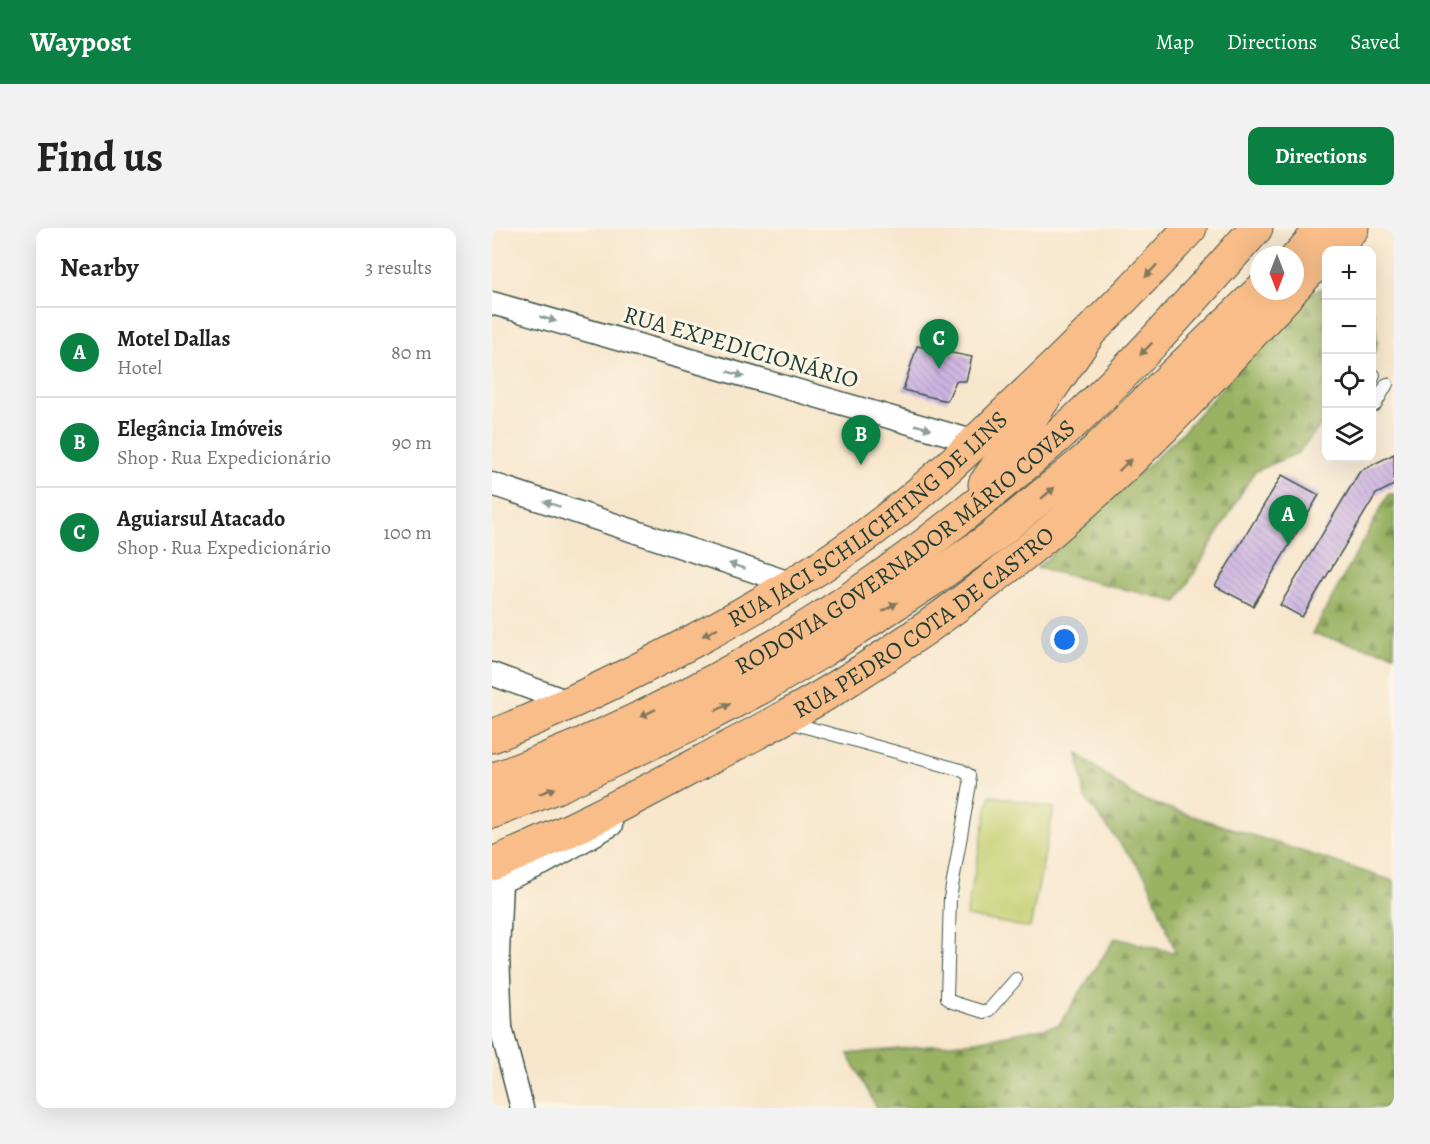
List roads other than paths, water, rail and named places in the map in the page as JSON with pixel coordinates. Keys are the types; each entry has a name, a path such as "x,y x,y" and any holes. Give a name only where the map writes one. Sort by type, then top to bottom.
{"main road":[{"name":"RUA JACI SCHLICHTING DE LINS","path":"492,736 571,703 660,658 723,625 829,562 885,521 976,442 1087,336 1190,228"},
{"name":"RODOVIA GOVERNADOR MÁRIO COVAS","path":"492,780 599,737 677,699 810,625 866,588 963,515 1075,421 1158,337 1256,228"},
{"path":"1304,246 1322,228"},
{"path":"1304,249 1322,228"},
{"path":"1334,246 1352,228"},
{"path":"1304,277 1322,258"},
{"name":"RODOVIA GOVERNADOR MÁRIO COVAS","path":"492,812 567,782 693,723 760,688 930,581 992,538 1087,459 1251,300"},
{"path":"1164,427 1261,300"},
{"name":"RUA PEDRO COTA DE CASTRO","path":"495,877 529,849 594,818 781,720 831,691 947,613 1047,535 1123,467 1164,427 1283,300"},
{"path":"963,515 1087,336"}],"street":[{"name":"RUA EXPEDICIONÁRIO","path":"492,303 976,442"},
{"path":"492,484 793,584"},
{"path":"492,674 571,703"},
{"path":"495,877 498,954 496,1018 522,1108"}],"lane":[{"path":"1376,400 1387,384"},
{"path":"781,720 961,770 969,775 970,784 950,897 947,998 952,1002 984,1012 989,1010 1016,979"}],"place":[{"name":"Aguiarsul Atacado","path":"939,369"},
{"name":"Elegância Imóveis","path":"861,465"},
{"name":"Motel Dallas","path":"1288,545"}]}
